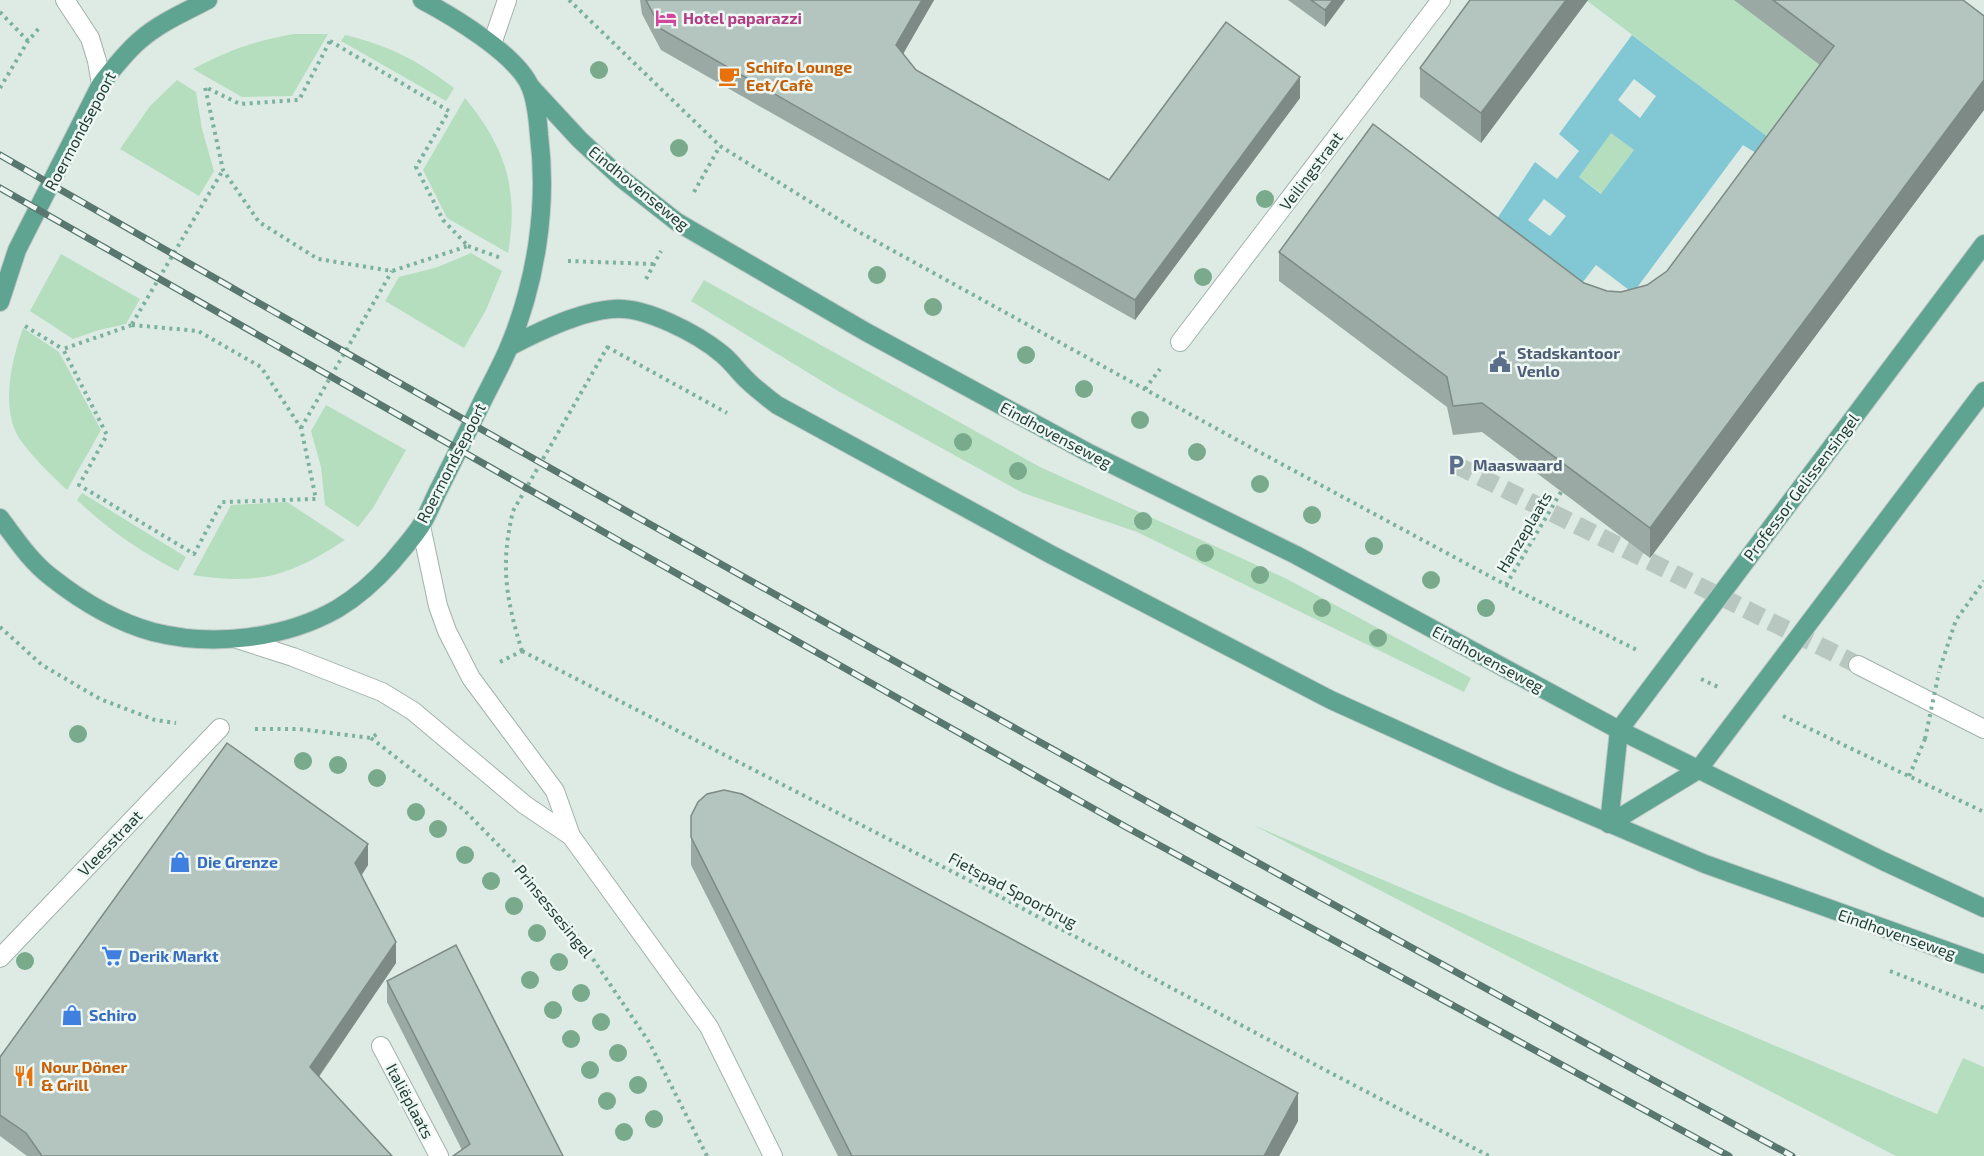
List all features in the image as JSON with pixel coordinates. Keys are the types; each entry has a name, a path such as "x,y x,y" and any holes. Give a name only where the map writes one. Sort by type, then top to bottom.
{"main road":[{"name":"Roermondsepoort","path":"0,302 17,250 101,84 140,40 176,16 208,0"},
{"name":"Roermondsepoort","path":"0,518 31,559 49,576 92,605 154,632 200,639 237,639 298,625 338,608 350,600 391,562 421,526 509,346 527,290 540,223 542,160 530,86 520,71 492,44 450,15 423,0"},
{"name":"Eindhovenseweg","path":"530,86 621,178 677,222 866,332 1087,452 1296,555 1619,730 1984,908"},
{"name":"Professor Gelissensingel","path":"1619,730 1984,244"},
{"path":"0,261 17,250"},
{"name":"Eindhovenseweg","path":"509,346 572,319 614,308 665,320 698,336 724,356 747,381 777,405 1050,554 1330,700 1609,824 1716,868 1984,964"},
{"path":"1609,824 1698,770 1984,391"},
{"path":"1609,824 1619,730"}],"street":[{"path":"65,0 90,38 101,84"},
{"path":"492,44 507,0"},
{"name":"Veilingstraat","path":"1180,342 1441,0"},
{"path":"421,526 434,590 447,631 471,678 555,791 571,836 709,1027 774,1156"},
{"path":"237,639 293,657 382,692 413,711 525,806 571,836"},
{"path":"1858,665 1984,729"},
{"name":"Vleesstraat","path":"0,958 220,728"},
{"name":"Italiëplaats","path":"381,1046 439,1156"}],"path":[{"path":"569,0 720,146 869,237 1506,585 1667,664 1851,747 1984,812"},
{"path":"0,12 28,41 0,88"},
{"path":"330,41 449,111 416,167 443,220 468,246 392,271 318,259 259,222 223,170 205,87 240,104 299,100 330,41"},
{"path":"629,310 720,146"},
{"path":"132,325 223,170"},
{"path":"301,428 392,271"},
{"name":"Fietspad Spoorbrug","path":"629,310 513,511 508,531 505,580 511,615 522,651 984,888 1489,1156"},
{"path":"20,323 63,349 107,435 79,485 194,554 222,502 315,499 301,428 261,367 198,331 132,325 63,349"},
{"name":"Hanzeplaats","path":"1506,585 1562,492"},
{"path":"1910,777 1925,739 1938,672 1956,620 1984,581"},
{"path":"0,627 42,665 100,699 155,720 220,728"},
{"name":"Prinsessesingel","path":"220,728 299,729 371,738 464,810 513,860 574,931 649,1042 707,1156"}],"green space":[{"path":"1586,0 1891,0 1768,137"},
{"path":"294,34 328,34 292,96 242,97 193,69 242,47"},
{"path":"345,35 402,55 428,69 454,88 446,101 341,41"},
{"path":"177,80 196,92 202,129 214,171 199,196 120,149 150,106"},
{"path":"465,98 491,134 506,171 512,209 508,253 447,218 423,170"},
{"path":"1611,132 1634,150 1602,194 1579,177"},
{"path":"471,253 502,271 486,310 464,348 385,301 399,277 438,267"},
{"path":"61,254 140,299 126,324 73,339 30,311"},
{"path":"704,280 1040,467 1285,578 1471,678 1464,692 1137,532 1023,493 838,391 691,301"},
{"path":"23,328 59,352 101,430 67,490 30,452 13,426 9,398 10,383 15,354"},
{"path":"326,405 406,450 373,508 358,527 325,505 321,467 311,431"},
{"path":"82,493 186,557 178,571 137,548 101,521 77,500"},
{"path":"287,502 345,540 307,562 273,575 237,579 193,575 231,505"},
{"path":"1253,825 1937,1114 1963,1058 1984,1067 1984,1156 1896,1156"}],"water":[{"path":"1632,35 1768,137 1756,153 1743,145 1633,293 1596,265 1579,287 1494,223 1535,162 1557,179 1579,151 1559,134","holes":["1634,79 1656,96 1640,118 1618,100","1611,133 1634,150 1601,194 1579,177","1544,199 1566,216 1550,236 1528,220"]}],"building":[{"path":"646,0 922,0 896,45 916,70 1109,180 1226,22 1300,77 1135,300 661,29"},
{"path":"1311,0 1333,0 1325,10"},
{"path":"1470,0 1566,0 1481,113 1420,68"},
{"path":"1773,0 1963,0 1984,16 1984,80 1650,528 1482,403 1453,406 1447,377 1279,252 1373,124 1584,283 1607,291 1621,292 1647,285 1667,271 1834,46"},
{"path":"227,743 368,844 355,863 396,942 310,1067 392,1156 42,1156 26,1133 0,1115 0,1057"},
{"path":"724,790 742,794 1298,1093 1264,1156 852,1156 691,837 691,816 698,802 707,794"},
{"path":"456,945 563,1156 453,1156 470,1144 387,981"}],"tunnel":[{"path":"1456,465 1858,665"}],"railway":[{"path":"0,155 893,660 1792,1156"},
{"path":"0,188 1126,827 1729,1156"}],"place":[{"name":"Hotel paparazzi","path":"666,18"},
{"name":"Schifo Lounge Eet/Cafè","path":"729,76"},
{"name":"Stadskantoor Venlo","path":"1500,362"},
{"name":"Maaswaard","path":"1456,465"},
{"name":"Die Grenze","path":"180,862"},
{"name":"Derik Markt","path":"112,956"},
{"name":"Schiro","path":"72,1015"},
{"name":"Nour Döner & Grill","path":"24,1076"}]}
